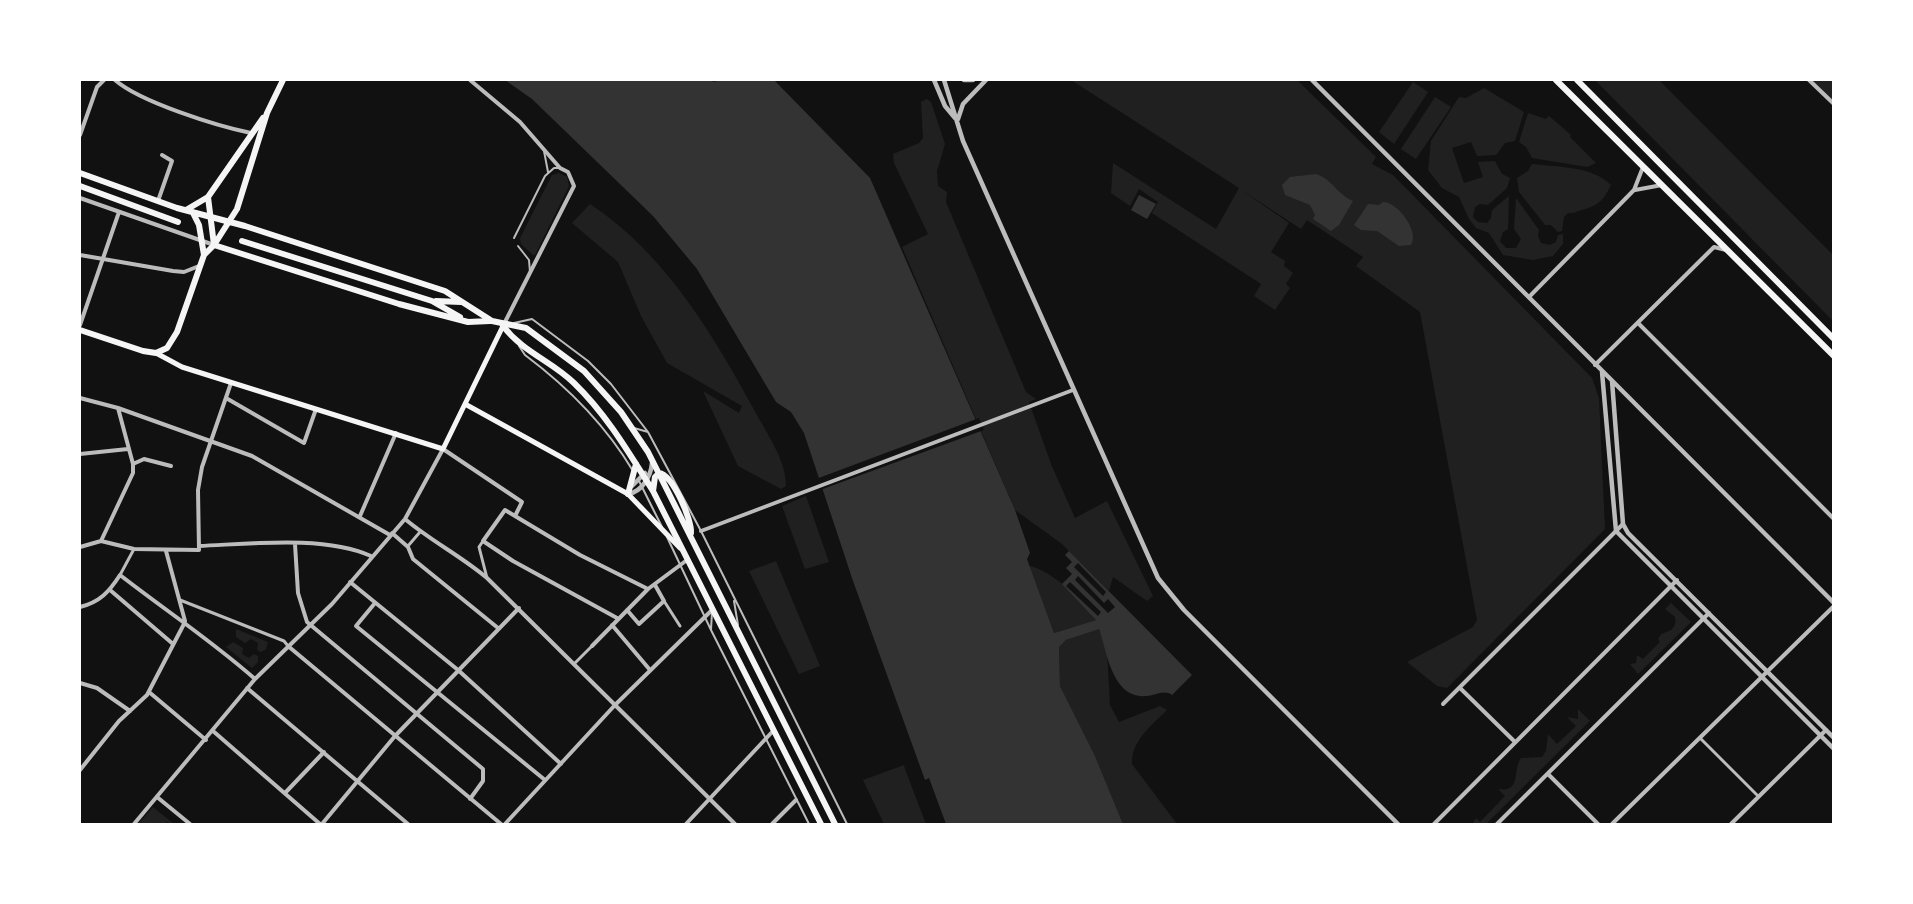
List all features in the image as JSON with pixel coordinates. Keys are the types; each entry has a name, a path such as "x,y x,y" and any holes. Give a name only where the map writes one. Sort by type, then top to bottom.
{"main road":[{"path":"204,255 214,245 238,205 267,113 283,80"},
{"path":"1557,80 1833,356"},
{"path":"1577,80 1833,339"},
{"path":"186,210 208,197 267,113"},
{"path":"80,173 194,213 445,291 492,321 503,326 526,328 584,371 633,428 652,460 835,825"},
{"path":"80,186 178,222"},
{"path":"208,197 214,245"},
{"path":"156,353 162,352 172,342 204,255 203,241 194,213"},
{"path":"242,241 432,301 468,322"},
{"path":"214,245 399,304 468,322 492,321"},
{"path":"432,301 463,302"},
{"path":"80,330 156,353 182,367 443,449 503,326"},
{"path":"503,326 517,343 574,383 609,422 636,463 653,491 821,825"},
{"path":"465,404 630,490 683,551"},
{"path":"653,491 655,477 659,473"},
{"path":"630,490 642,476"}],"street":[{"path":"80,135 97,87 103,80 108,82 115,80 141,96 231,129 252,133"},
{"path":"470,80 492,96 540,142 560,168 568,172 573,186 503,326"},
{"path":"934,80 945,106 958,122"},
{"path":"944,80 963,141 1147,559 1170,595 1398,825"},
{"path":"964,80 973,80"},
{"path":"958,122 963,104 986,80"},
{"path":"1312,80 1833,604 1768,672 1612,825"},
{"path":"1809,80 1833,104"},
{"path":"158,201 172,161 162,155"},
{"path":"1528,297 1635,190 1643,167"},
{"path":"1635,190 1662,185"},
{"path":"80,198 214,245"},
{"path":"80,325 119,212"},
{"path":"1595,365 1714,247 1726,249"},
{"path":"80,255 173,271 184,272 200,266"},
{"path":"1638,323 1833,519"},
{"path":"1602,372 1616,531 1833,749"},
{"path":"1612,381 1623,524 1628,532 1833,738"},
{"path":"199,548 198,490 202,467 213,441 231,383"},
{"path":"701,531 1073,390"},
{"path":"80,398 118,408 252,456 391,534 408,547 413,559 498,628"},
{"path":"226,398 304,443 316,409"},
{"path":"101,541 133,473 134,464 118,408"},
{"path":"360,516 396,433"},
{"path":"80,454 128,449"},
{"path":"134,825 255,679 311,624 405,519 443,449 522,502 514,516"},
{"path":"134,464 144,459 171,466"},
{"path":"630,490 636,492 641,486 642,476 652,460"},
{"path":"642,476 659,473"},
{"path":"487,578 479,547 505,510 580,555 648,589"},
{"path":"405,519 420,532 461,556 487,578 735,825"},
{"path":"1443,704 1623,524"},
{"path":"408,547 420,532"},
{"path":"483,540 513,561 617,618"},
{"path":"80,547 101,541 134,549 166,551 272,542 354,548 371,556"},
{"path":"295,544 299,600 307,622 418,712 483,769 483,781 470,799"},
{"path":"80,607 95,603 110,590 134,549"},
{"path":"80,770 149,692 185,622 166,551"},
{"path":"574,664 648,589 687,560"},
{"path":"120,575 185,622 255,679"},
{"path":"1434,825 1678,580"},
{"path":"350,582 458,670 561,764"},
{"path":"655,585 680,626"},
{"path":"110,590 174,644"},
{"path":"1829,598 1833,594"},
{"path":"180,600 284,641 503,825 615,705 712,609"},
{"path":"627,610 639,624 664,601"},
{"path":"375,603 356,626 438,690 545,780"},
{"path":"213,731 321,825 395,736 519,609"},
{"path":"1497,825 1710,612"},
{"path":"612,625 651,670"},
{"path":"80,683 97,688 130,711"},
{"path":"248,688 408,825"},
{"path":"1460,688 1515,742"},
{"path":"149,692 206,740"},
{"path":"686,825 774,730"},
{"path":"1731,825 1826,730"},
{"path":"1700,738 1759,797"},
{"path":"285,793 324,753"},
{"path":"1548,774 1596,823"},
{"path":"157,797 190,825"},
{"path":"772,825 796,800"}],"lane":[{"path":"514,238 548,172 540,142"},
{"path":"548,172 560,168"},
{"path":"518,246 529,260 530,273"},
{"path":"503,326 531,319 541,326 588,361 611,384 648,432 701,531 847,825"},
{"path":"517,343 525,355 580,400 642,476"},
{"path":"633,428 648,432"},
{"path":"641,486 809,825"},
{"path":"734,598 739,632"},
{"path":"711,630 712,609"}],"shaded area":[{"path":"505,80 711,80 714,82 774,80 870,178 1015,510 1030,553 1027,559 1054,633 1096,620 1062,584 1072,574 1066,568 1072,562 1065,555 1069,551 1192,675 1172,695 1163,693 1135,695 1125,690 1118,682 1108,661 1099,629 1066,640 1059,647 1060,686 1095,756 1123,824 946,824 929,778 925,780 853,581 804,433 791,412 776,402 697,269 653,216 532,99","holes":["1078,563 1106,592 1103,596 1074,567","1078,576 1104,603 1108,599 1115,607 1108,613 1075,580","1070,582 1101,612 1098,616 1066,586"]},
{"path":"1071,80 1297,80 1376,157 1372,164 1393,175 1592,378 1599,398 1605,529 1447,688 1437,686 1407,662 1473,627 1477,620 1420,312 1356,266 1363,257 1307,220 1301,229 1240,189 1289,223 1271,252 1285,261 1284,266 1293,273 1286,284 1290,288 1275,310 1254,296 1261,284 1152,213 1158,202 1139,189 1130,206 1111,193 1113,163 1216,229 1239,188"},
{"path":"1595,80 1659,80 1833,255 1833,321"},
{"path":"1809,80 1833,80 1833,104"},
{"path":"1413,82 1428,92 1394,144 1379,132"},
{"path":"1484,88 1524,112 1515,141 1505,143 1496,155 1477,156 1471,142 1452,148 1464,183 1483,177 1478,162 1495,161 1502,174 1510,178 1507,188 1488,205 1480,204 1475,207 1473,217 1478,222 1487,223 1491,218 1492,210 1509,196 1508,229 1503,232 1500,241 1506,248 1516,248 1521,239 1514,229 1516,198 1539,230 1538,236 1541,243 1550,245 1556,242 1558,235 1563,234 1563,244 1553,256 1533,260 1503,255 1489,233 1476,228 1469,219 1459,197 1442,188 1428,170 1431,141 1459,97 1466,98"},
{"path":"1435,97 1451,107 1416,159 1401,149"},
{"path":"927,99 931,102 945,144 937,171 938,186 947,192 946,202 1026,392 1036,399 1029,402 1051,464 1075,518 1107,501 1153,596 1147,601 1113,577 1109,591 1062,544 1015,510 902,247 928,234 894,163 893,154 919,143 923,138 921,102"},
{"path":"1528,113 1546,119 1549,116 1571,135 1570,137 1596,163 1587,167 1532,158 1526,147 1519,142"},
{"path":"1532,164 1585,171 1595,174 1611,185 1603,199 1597,204 1568,213 1564,217 1562,231 1558,232 1551,225 1545,225 1519,192 1517,178 1528,171"},
{"path":"559,173 567,177 569,186 533,255 521,244 520,238 552,175"},
{"path":"1316,174 1322,176 1353,201 1339,225 1331,231 1313,219 1315,215 1310,205 1285,195 1282,185 1290,177"},
{"path":"1139,195 1156,204 1147,219 1131,210"},
{"path":"1383,202 1395,207 1406,219 1413,233 1411,245 1399,246 1377,231 1361,230 1354,225 1368,204 1379,205"},
{"path":"590,204 642,247 686,299 723,356 771,441 783,467 786,486 781,489 738,466 703,391 739,413 742,406 667,363 641,316 618,262 572,223"},
{"path":"806,496 829,562 805,569 782,506"},
{"path":"776,561 820,666 799,674 749,571"},
{"path":"1029,566 1037,568 1067,587 1096,620 1054,633"},
{"path":"1671,603 1691,622 1638,674 1630,664 1636,663 1637,655 1643,659 1660,642 1658,639 1661,634 1674,627 1675,617 1665,609"},
{"path":"1099,628 1107,650 1110,705 1119,722 1160,706 1167,710 1139,741 1132,764 1177,824 1123,824 1095,756 1060,686 1059,647 1066,640"},
{"path":"236,629 268,642 266,649 261,652 257,650 258,643 251,639 245,643 236,637"},
{"path":"233,642 243,648 242,654 249,658 254,654 258,656 258,662 252,668 226,647"},
{"path":"1578,709 1590,721 1486,824 1465,824 1473,823 1476,818 1480,822 1505,796 1498,789 1510,788 1513,784 1521,758 1542,757 1546,751 1548,734 1557,744 1576,726 1567,717 1578,719"},
{"path":"904,765 926,824 884,824 863,780"},
{"path":"153,807 174,824 166,822 164,824 138,824"}],"pier":[{"path":"979,418 984,430 820,490 816,479"}]}
